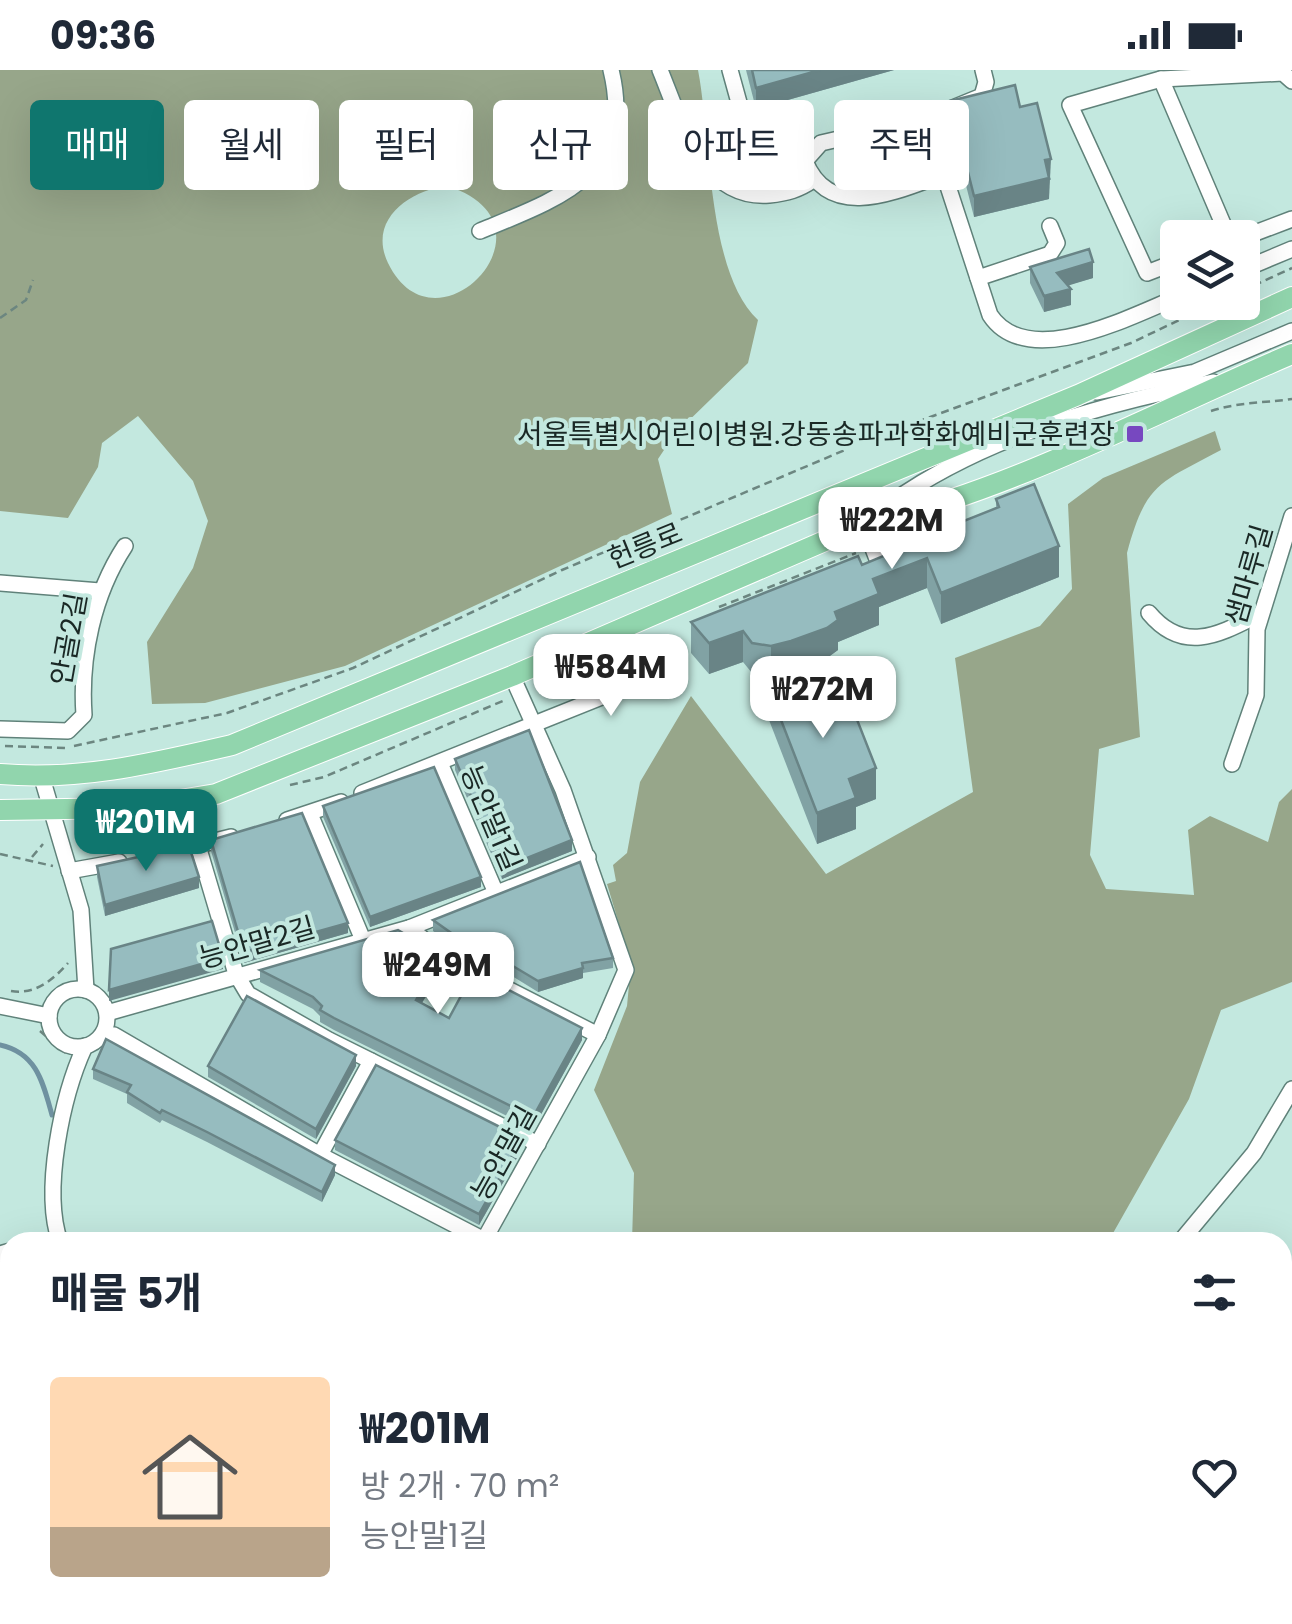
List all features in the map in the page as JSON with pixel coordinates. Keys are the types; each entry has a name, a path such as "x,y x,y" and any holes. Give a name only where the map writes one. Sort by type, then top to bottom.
{"main road":[{"name":"헌릉로","path":"0,774 42,778 108,773 232,746 1078,395 1292,297"},
{"path":"0,810 132,808 216,794 512,676 864,524 914,513 1162,414 1292,354"}],"street":[{"path":"480,231 532,210 587,178 604,160 617,123 610,70"},
{"path":"660,70 674,100"},
{"path":"730,70 738,100"},
{"path":"969,101 982,96 986,82 983,70"},
{"path":"1160,268 1146,273 1070,104 1162,79 1283,73 1292,81"},
{"path":"1162,79 1222,220"},
{"path":"814,181 832,195 853,200 888,190"},
{"path":"733,190 746,196 799,190"},
{"path":"949,190 1000,330 1031,342 1071,337 1160,304"},
{"path":"1260,231 1292,219"},
{"path":"978,278 1050,254 1058,243 1050,226"},
{"path":"1260,262 1292,249"},
{"path":"1078,395 1195,372 1292,331"},
{"path":"864,524 894,499 972,458 1078,413 1238,377"},
{"path":"850,491 882,572"},
{"name":"샘마루길","path":"1232,764 1256,695 1254,653 1260,614 1292,516"},
{"name":"안골2길","path":"0,729 68,731 84,715 82,678 100,591 125,546"},
{"path":"0,584 100,591"},
{"path":"1149,613 1174,634 1195,641 1215,637 1260,614"},
{"path":"536,726 669,670"},
{"name":"능안말길","path":"488,1232 598,1035 626,970 588,856 512,676"},
{"name":"능안말1길","path":"269,826 310,814 536,726"},
{"name":"능안말1길","path":"440,762 496,893"},
{"path":"42,778 81,910 86,990"},
{"path":"310,814 363,940"},
{"path":"156,855 251,831"},
{"path":"198,846 236,974 248,994 371,1061 538,1144"},
{"name":"능안말2길","path":"107,1013 409,928 588,856"},
{"path":"69,871 139,858"},
{"path":"409,928 448,958 598,1035"},
{"path":"43,1020 61,994 86,990 102,1000 107,1013 103,1034 84,1046 78,1066 51,1187 56,1232"},
{"path":"0,1006 43,1020 59,1040 84,1046"},
{"name":"능안말길","path":"103,1034 114,1035 320,1155 469,1232"},
{"path":"320,1155 371,1061"},
{"path":"1188,1232 1254,1154 1292,1089"}],"path":[{"path":"1260,283 1292,268"},
{"path":"0,318 26,300 32,280"},
{"path":"868,440 1148,337 1183,320"},
{"path":"1256,404 1292,399"},
{"path":"0,746 59,749 227,712 263,700 353,668 562,570 845,450"},
{"path":"31,858 46,841"},
{"path":"0,854 31,858 69,871"},
{"path":"0,990 24,993 45,984 67,966 70,956"},
{"path":"43,1020 42,1036 78,1066"}],"green space":[{"path":"0,70 698,70 702,100 648,100 648,190 713,190 729,271 741,299 758,320 748,363 674,435 658,459 672,514 345,666 205,703 152,704 147,642 193,568 208,521 193,481 138,416 102,443 98,467 68,518 0,511","holes":["339,100 473,100 473,190 455,190 481,204 495,228 494,253 481,276 459,292 434,298 409,290 388,263 383,233 396,210 430,190 339,190"]},
{"path":"1215,431 1221,450 1158,487 1141,512 1127,553 1140,737 1099,749 1090,855 1106,889 1194,895 1188,830 1210,816 1268,842 1279,802 1292,789 1292,982 1221,1010 1189,1099 1114,1232 632,1232 634,1173 594,1090 627,1006 631,964 607,884 616,881 613,865 627,853 640,782 691,696 826,874 973,792 955,658 1040,626 1072,589 1068,504 1103,478"}],"building":[{"path":"752,70 820,70 756,88"},
{"path":"1015,85 1020,107 1037,103 1051,159 1045,160 1049,178 974,196 969,176 969,100 954,100"},
{"path":"1089,249 1093,262 1057,273 1071,289 1044,296 1030,267"},
{"path":"1034,484 1059,546 941,593 927,558 873,579 879,594 835,612 838,620 827,628 771,646 752,643 743,631 709,643 691,622 858,556 862,565 915,543 912,534 951,519 954,525 999,507 996,499"},
{"path":"806,675 816,700 845,689 876,768 849,779 856,798 817,813 769,689"},
{"path":"529,730 572,840 502,868 455,759"},
{"path":"434,767 481,877 370,917 323,806"},
{"path":"302,813 348,923 244,952 211,840"},
{"path":"189,846 199,877 105,905 97,866"},
{"path":"580,862 613,958 582,963 583,968 538,981 481,947 471,947 433,920"},
{"path":"212,921 223,958 109,990 111,949"},
{"path":"398,930 443,957 416,1000 449,1018 474,972 582,1028 533,1117 334,1018 320,1010 322,1006 313,997 260,970"},
{"path":"247,996 356,1055 316,1129 208,1066"},
{"path":"106,1039 335,1165 322,1192 162,1110 160,1113 127,1092 131,1085 93,1069"},
{"path":"376,1065 522,1138 479,1214 335,1140"}],"waterway":[{"path":"0,1045 30,1062 52,1115"}],"place":[{"name":"서울특별시어린이병원.강동송파과학화예비군훈련장","path":"1135,434"}]}
